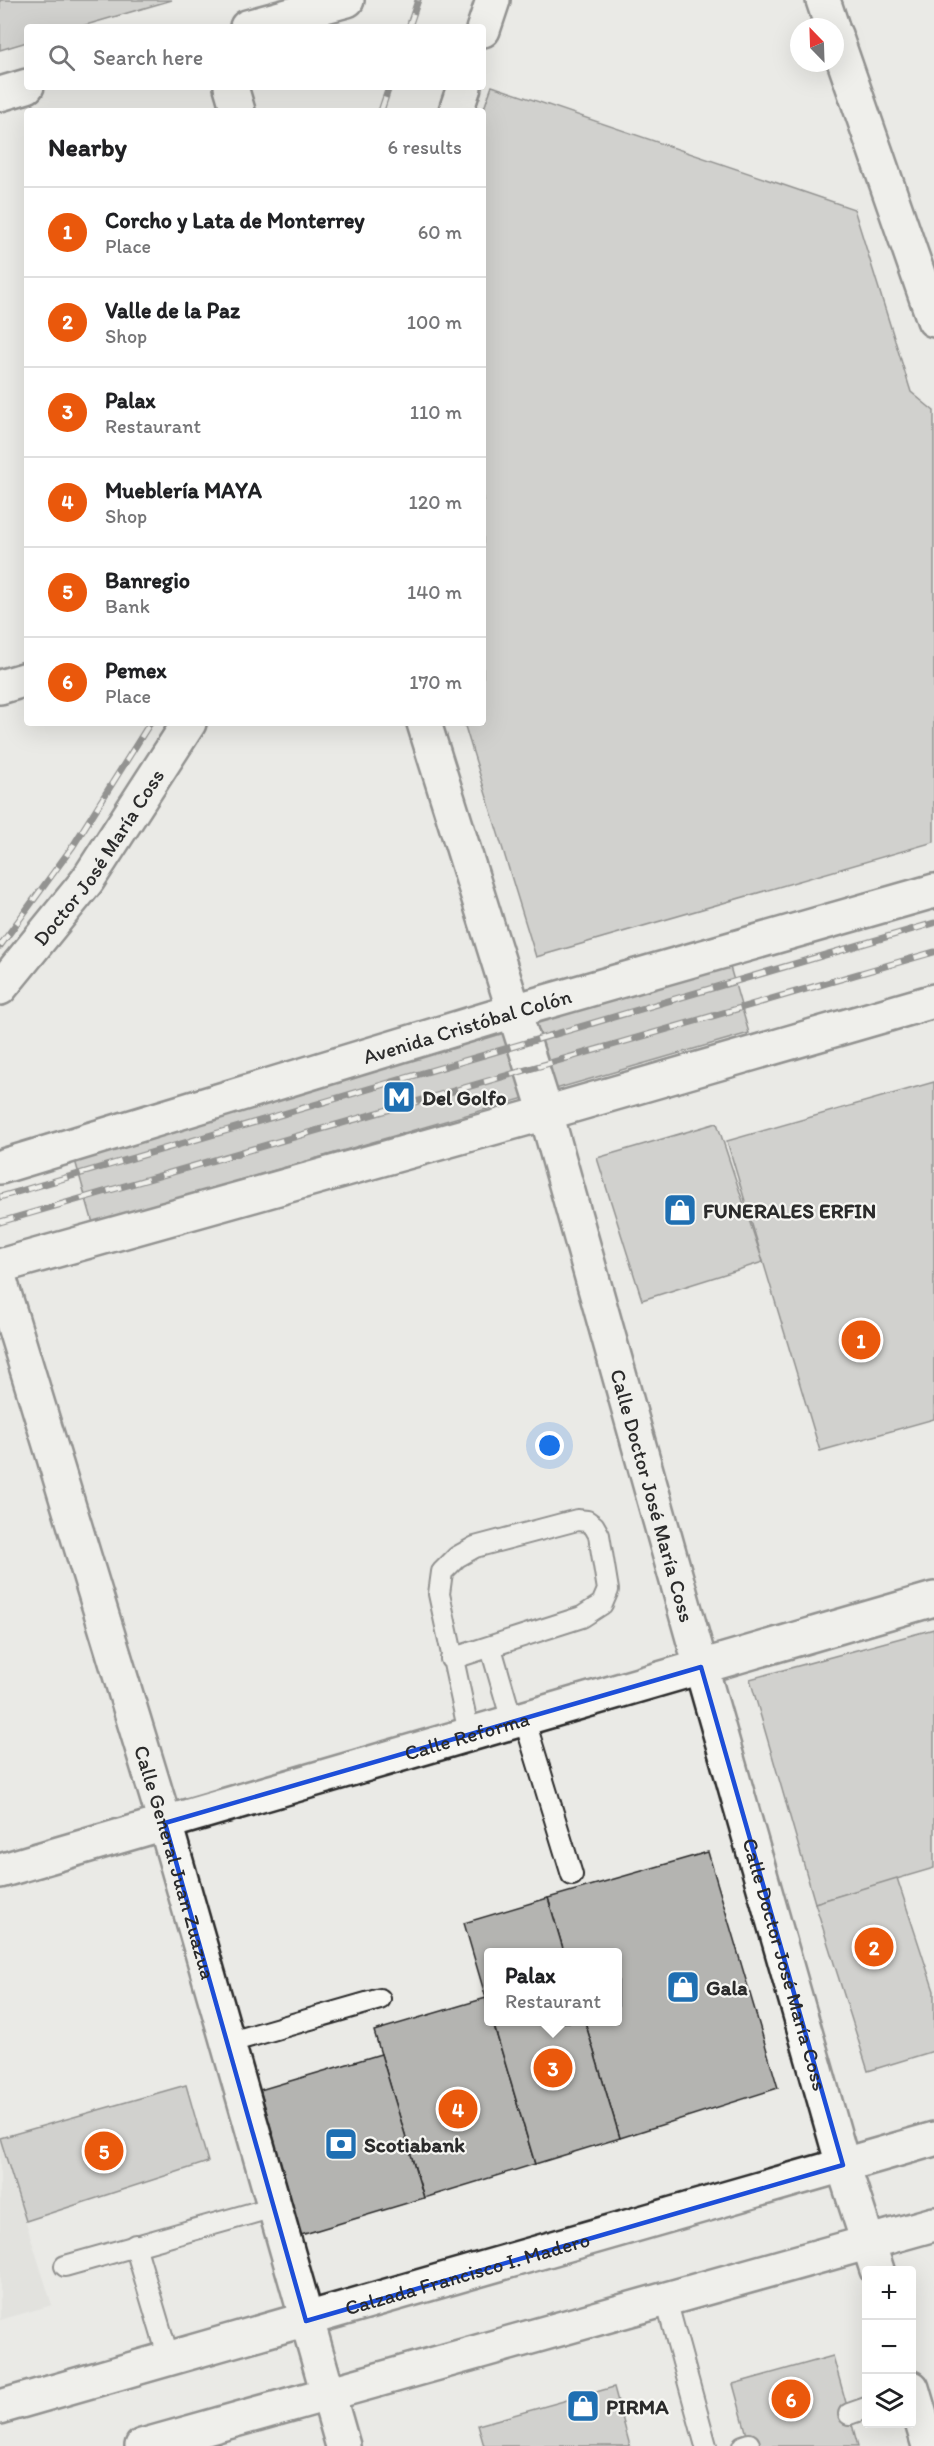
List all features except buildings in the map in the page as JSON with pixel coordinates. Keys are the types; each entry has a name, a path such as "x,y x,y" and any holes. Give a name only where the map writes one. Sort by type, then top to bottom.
{"street":[{"path":"258,24 346,0"},
{"path":"485,24 493,0"},
{"path":"823,0 829,18"},
{"path":"844,61 934,321"},
{"path":"0,94 24,88"},
{"path":"232,90 237,108"},
{"path":"457,108 463,90"},
{"path":"0,687 24,680"},
{"name":"Doctor José María Coss","path":"0,988 87,881 187,726"},
{"name":"Calle Doctor José María Coss","path":"425,726 546,1113 843,2165 873,2257"},
{"name":"Avenida Cristóbal Colón","path":"0,1167 514,1011 934,891"},
{"path":"0,1266 546,1113 934,1001"},
{"name":"Calle General Juan Zuazua","path":"0,1280 165,1823 343,2446"},
{"name":"Calle Reforma","path":"0,1871 469,1732 934,1599"},
{"name":"Calzada Francisco I. Madero","path":"0,2408 934,2139"},
{"path":"142,2446 327,2392 666,2300 873,2257 934,2224"},
{"path":"916,2405 929,2446"}],"lane":[{"path":"451,1659 582,1617 602,1604 608,1590 599,1535 594,1526 587,1521 577,1520 475,1547 457,1557 442,1572 439,1594 451,1659 469,1732"},
{"path":"491,1648 572,1875"},
{"path":"227,2043 380,1999"},
{"path":"65,2266 274,2207"},
{"path":"135,2245 169,2359"},
{"path":"666,2300 706,2446"}],"highlighted area":[{"path":"701,1667 843,2165 306,2321 165,1823"}],"shaded area":[{"path":"0,2140 52,2305 0,2320"}],"railway":[{"path":"410,24 418,0"},
{"path":"382,108 388,90"},
{"path":"0,946 73,846 148,726"},
{"path":"0,1197 934,923"},
{"path":"0,1222 934,952"}],"place":[{"name":"Del Golfo","path":"399,1097"},
{"name":"FUNERALES ERFIN","path":"680,1210"},
{"name":"Corcho y Lata de Monterrey","path":"861,1340"},
{"name":"Valle de la Paz","path":"874,1947"},
{"name":"Gala","path":"683,1987"},
{"name":"Palax","path":"553,2068"},
{"name":"Mueblería MAYA","path":"458,2109"},
{"name":"Scotiabank","path":"341,2144"},
{"name":"Banregio","path":"104,2151"},
{"name":"Pemex","path":"791,2399"},
{"name":"PIRMA","path":"583,2406"}]}
